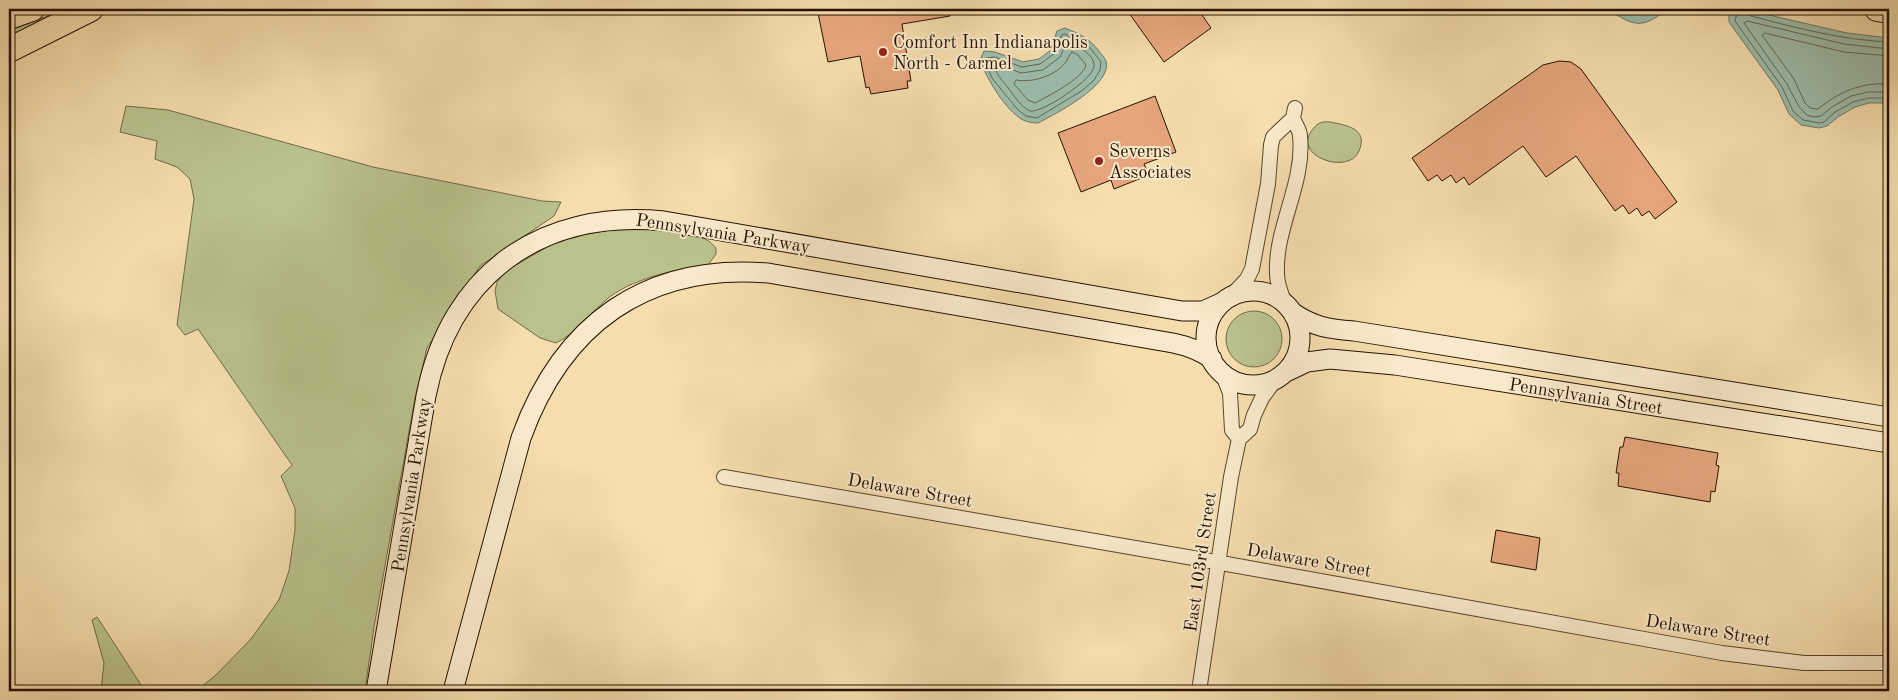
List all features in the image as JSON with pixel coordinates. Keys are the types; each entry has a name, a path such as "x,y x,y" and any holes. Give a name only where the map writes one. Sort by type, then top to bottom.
{"highway":[{"path":"9,17 32,9"},
{"path":"9,50 91,9"},
{"path":"1876,9 1889,11"}],"main road":[{"name":"Pennsylvania Parkway","path":"376,691 426,396 438,352 451,321 484,281 515,253 544,237 597,221 623,219 654,220 1182,311 1204,311 1226,300"},
{"name":"Pennsylvania Parkway","path":"453,691 521,438 533,406 551,373 566,353 598,320 633,297 657,286 705,274 768,273 1182,344 1201,351 1217,366"},
{"path":"1257,291 1272,295 1288,308 1299,330 1299,349 1296,358 1280,377 1259,384 1242,384 1217,366 1207,342 1209,324 1217,308 1226,300 1247,292 1257,291"},
{"name":"Pennsylvania Street","path":"1288,308 1311,324 1326,329 1354,331 1889,417"},
{"name":"Pennsylvania Street","path":"1280,377 1307,362 1330,359 1395,365 1889,443"}],"street":[{"path":"1226,300 1247,279 1255,261 1268,184 1273,137 1294,113 1300,134 1300,148 1294,186 1277,261 1278,285 1288,308"},
{"name":"East 103rd Street","path":"1217,366 1230,393 1232,430 1239,440"},
{"name":"East 103rd Street","path":"1200,691 1239,440 1250,429 1262,398 1280,377"},
{"name":"Delaware Street","path":"724,477 1219,562 1741,656 1804,663 1889,663"}],"green space":[{"path":"60,11 62,13 9,40 9,31"},
{"path":"126,106 168,110 373,167 542,201 561,202 554,216 480,266 427,348 415,398 374,627 365,691 196,691 216,675 251,639 279,600 289,571 295,530 295,508 281,476 292,465 198,329 185,335 177,325 194,199 190,179 177,167 155,159 157,141 120,132"},
{"path":"1330,122 1348,126 1354,129 1361,137 1359,151 1353,158 1344,162 1324,160 1309,147 1308,139 1316,125"},
{"path":"617,229 664,230 688,233 710,242 716,248 716,254 708,265 654,276 615,293 576,329 556,343 540,338 498,309 495,291 497,282 507,270 556,242"},
{"path":"1248,311 1260,311 1270,315 1278,323 1282,339 1278,355 1270,363 1260,367 1248,367 1238,363 1230,355 1226,345 1226,333 1230,323 1238,315"},
{"path":"97,617 145,691 101,691 104,663 92,620"},
{"path":"173,689 196,691 170,691"}],"water":[{"path":"1336,9 1368,9 1360,13 1348,15"},
{"path":"1608,9 1667,9 1651,20 1638,23 1624,19"},
{"path":"1743,9 1847,33 1889,38 1889,103 1869,103 1855,107 1827,126 1819,128 1801,125 1789,114 1778,90 1729,22 1729,16 1734,10"},
{"path":"1065,28 1092,43 1106,61 1106,70 1101,80 1092,89 1069,106 1038,123 1023,120 1003,102 992,85 980,60 984,51 995,52 1023,62 1039,59 1051,50 1057,31"}],"building":[{"name":"Comfort Inn Indianapolis North - Carmel","path":"840,9 949,9 950,16 902,24 911,81 907,81 908,88 871,94 869,87 866,88 860,56 828,62 818,13"},
{"path":"1126,9 1198,9 1211,28 1164,62"},
{"path":"1559,61 1571,62 1581,69 1677,202 1655,219 1649,211 1642,216 1637,208 1629,214 1623,205 1615,211 1576,156 1546,177 1523,146 1469,185 1464,177 1456,183 1451,175 1442,181 1437,175 1428,181 1412,158 1543,65"},
{"path":"1155,96 1176,152 1144,164 1149,175 1114,189 1111,180 1081,192 1058,133"},
{"path":"1625,437 1718,453 1716,465 1719,466 1715,492 1711,491 1710,502 1618,486 1619,473 1616,473 1620,447 1623,447"},
{"path":"1496,530 1540,538 1536,570 1491,562"}],"place":[{"name":"Comfort Inn Indianapolis North - Carmel","path":"883,52"},
{"name":"Severns Associates","path":"1099,161"}]}
